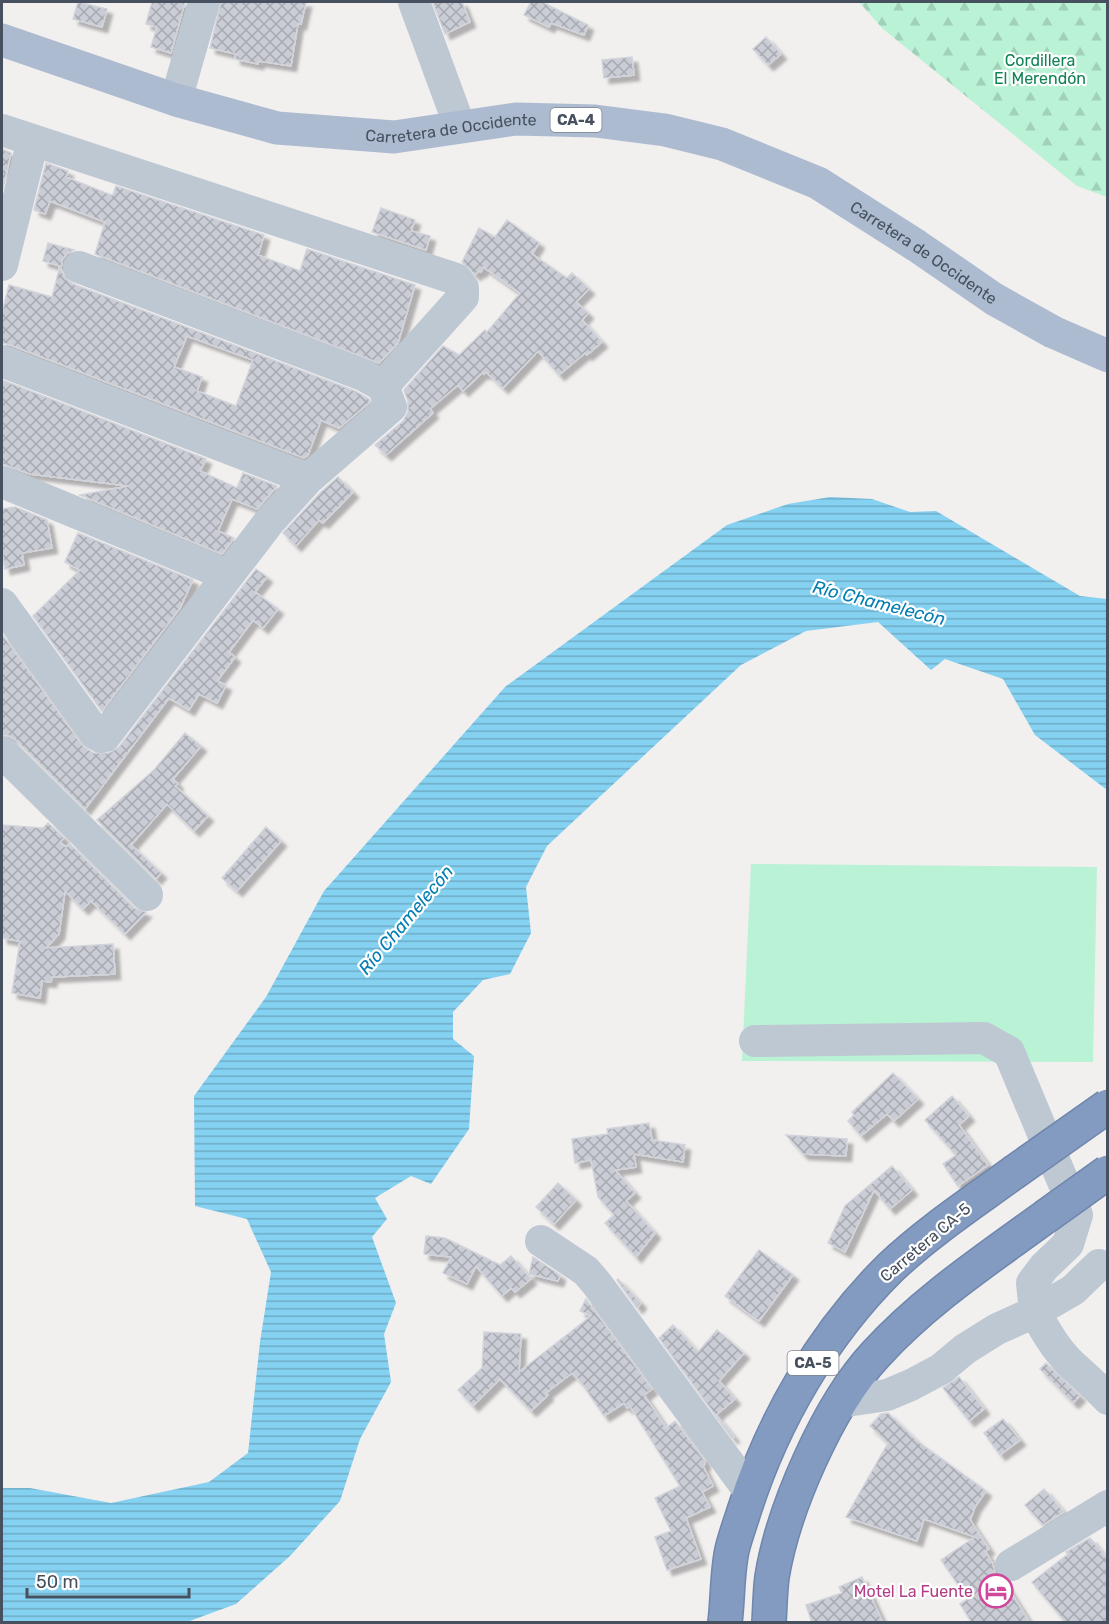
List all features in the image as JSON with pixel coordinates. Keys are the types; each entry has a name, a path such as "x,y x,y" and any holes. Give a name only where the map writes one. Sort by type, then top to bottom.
{"highway":[{"name":"Carretera CA-5","path":"725,1623 732,1550 750,1492 777,1426 813,1364 849,1312 892,1267 948,1220 1107,1106"},
{"name":"CA-5","path":"768,1623 772,1576 790,1506 840,1402 874,1356 948,1288 1107,1172"}],"main road":[{"name":"Carretera de Occidente","path":"2,40 176,100 277,129 394,137 516,119 595,121 665,130 722,144 818,183 918,246 994,298 1053,332 1107,356"}],"street":[{"path":"176,100 204,2"},
{"path":"414,2 460,127"},
{"path":"2,130 456,279 463,288 463,297 383,386"},
{"path":"2,265 33,140"},
{"path":"2,604 96,734 101,737 105,736 269,522 308,479 391,407 383,386 363,375 79,267"},
{"path":"2,361 308,479"},
{"path":"2,482 227,575"},
{"path":"2,752 147,895"},
{"path":"754,1041 984,1038 1009,1052 1077,1215 1068,1244 1044,1267 1032,1283 1035,1312 1062,1353 1107,1399"},
{"path":"542,1241 586,1271 597,1284 750,1492"},
{"path":"840,1402 888,1395 911,1385 941,1369 965,1349 997,1329 1035,1312 1073,1290 1099,1265"},
{"path":"1011,1565 1107,1506"}],"green space":[{"name":"Cordillera El Merendón","path":"859,2 1107,2 1107,197 1077,186 883,29"},
{"path":"751,864 1097,867 1093,1062 742,1061"}],"water":[{"name":"Río Chamelecón","path":"830,497 872,499 910,512 936,511 1080,596 1107,599 1107,790 1035,735 1003,679 945,659 931,670 878,622 806,631 741,665 547,846 526,887 531,933 510,974 483,980 453,1012 453,1039 474,1056 469,1129 431,1184 411,1176 375,1198 387,1219 372,1237 396,1303 384,1334 391,1382 360,1439 340,1501 290,1556 236,1604 187,1622 2,1622 2,1488 30,1488 111,1503 209,1482 248,1453 260,1342 271,1272 247,1219 195,1206 194,1096 266,997 324,891 505,687 727,525 788,504"}],"building":[{"path":"78,2 107,9 102,27 73,19"},
{"path":"152,2 185,2 171,53 151,47 157,27 146,24"},
{"path":"221,2 306,2 301,24 298,23 291,66 259,61 258,64 235,59 236,54 210,48"},
{"path":"462,2 470,22 445,34 433,3"},
{"path":"531,2 542,2 588,25 584,35 551,23 549,27 524,15"},
{"path":"766,37 781,54 768,65 753,49"},
{"path":"632,57 634,75 604,78 602,60"},
{"path":"2,149 11,153 2,192"},
{"path":"46,163 68,171 66,177 111,195 116,186 264,235 258,255 300,271 307,249 415,285 398,343 379,363 95,254 105,222 50,201 45,214 34,210"},
{"path":"381,208 415,220 411,231 430,236 426,250 372,232"},
{"path":"507,220 539,243 532,254 567,278 572,273 589,289 576,302 588,313 582,320 602,342 559,375 538,351 503,388 486,372 484,374 483,372 463,391 458,385 430,409 433,413 386,455 375,445 403,421 408,412 408,401 404,390 443,346 459,355 485,330 487,332 520,293 483,267 481,272 475,275 462,262 479,228 495,237"},
{"path":"48,243 74,250 67,253 62,260 61,269 65,278 73,284 355,391 369,399 370,402 339,428 321,420 308,455 304,458 2,343 2,313 9,285 52,297 60,266 43,261","holes":["187,336 253,360 236,406 197,391 202,377 174,367"]},
{"path":"2,380 206,459 200,471 237,488 243,473 277,486 257,509 232,499 218,531 234,538 222,554 80,495 129,486 30,474 2,464"},
{"path":"338,477 353,492 323,523 319,520 296,546 283,533"},
{"path":"15,507 47,520 52,548 22,553 24,565 5,569 2,551 2,509"},
{"path":"78,533 193,580 180,608 102,711 33,616 80,570 65,562"},
{"path":"256,569 267,577 255,592 278,609 263,628 253,620 229,652 235,657 217,681 226,685 217,703 199,694 189,710 169,698 85,809 15,739 2,735 2,634 82,745 93,753 109,753 119,747"},
{"path":"185,733 201,746 173,779 178,784 175,786 208,816 194,831 167,804 131,845 161,873 156,879 97,820 154,770"},
{"path":"48,823 64,838 60,842 66,847 70,844 134,908 146,912 125,934 91,901 83,909 65,891 59,934 46,948 113,944 115,974 52,977 51,982 42,981 40,998 12,993 20,941 2,938 2,825 43,828"},
{"path":"266,827 281,841 237,891 222,878"},
{"path":"893,1073 918,1099 894,1121 887,1114 861,1136 848,1121 854,1115 852,1112"},
{"path":"952,1096 969,1116 959,1125 988,1165 958,1186 943,1164 956,1155 925,1120"},
{"path":"649,1123 652,1140 685,1145 683,1162 634,1154 636,1167 615,1170 635,1193 626,1201 655,1233 636,1257 605,1223 614,1215 598,1197 591,1160 575,1163 572,1139 608,1134 607,1129"},
{"path":"786,1135 847,1139 846,1156 803,1154"},
{"path":"892,1166 912,1190 890,1209 874,1190 845,1252 828,1243 845,1206"},
{"path":"558,1183 576,1200 554,1224 536,1207"},
{"path":"426,1236 445,1238 500,1265 511,1256 531,1279 515,1292 511,1288 502,1296 476,1266 467,1284 443,1273 451,1257 424,1254"},
{"path":"759,1250 793,1275 759,1321 725,1296"},
{"path":"533,1257 560,1275 558,1281 529,1274"},
{"path":"617,1280 641,1303 637,1308"},
{"path":"586,1299 652,1389 644,1395 666,1428 675,1421 705,1461 703,1466 713,1486 702,1492 710,1507 686,1518 701,1559 667,1570 655,1537 671,1531 655,1498 680,1486 630,1406 627,1408 624,1403 604,1416 572,1373 546,1393 548,1395 531,1411 500,1379 473,1406 458,1390 482,1368 484,1332 521,1334 519,1372 591,1316 580,1311"},
{"path":"673,1325 698,1352 717,1330 744,1353 719,1381 735,1399 716,1415 734,1437 732,1438 659,1338"},
{"path":"1046,1363 1080,1396 1073,1403 1040,1369"},
{"path":"959,1377 984,1409 969,1421 943,1388"},
{"path":"888,1413 917,1441 986,1491 975,1507 970,1520 989,1549 985,1551 993,1564 995,1574 1004,1581 1030,1623 972,1623 960,1604 968,1599 941,1560 975,1537 924,1519 917,1541 846,1517 888,1443 870,1426 881,1414"},
{"path":"1003,1419 1020,1440 1000,1455 984,1433"},
{"path":"1044,1489 1064,1512 1043,1525 1025,1505"},
{"path":"1090,1538 1107,1558 1107,1623 1066,1623 1032,1582 1068,1554 1066,1552"},
{"path":"862,1577 883,1623 812,1623 806,1605 842,1593 839,1587"}],"place":[{"name":"Motel La Fuente","path":"996,1591"}]}
